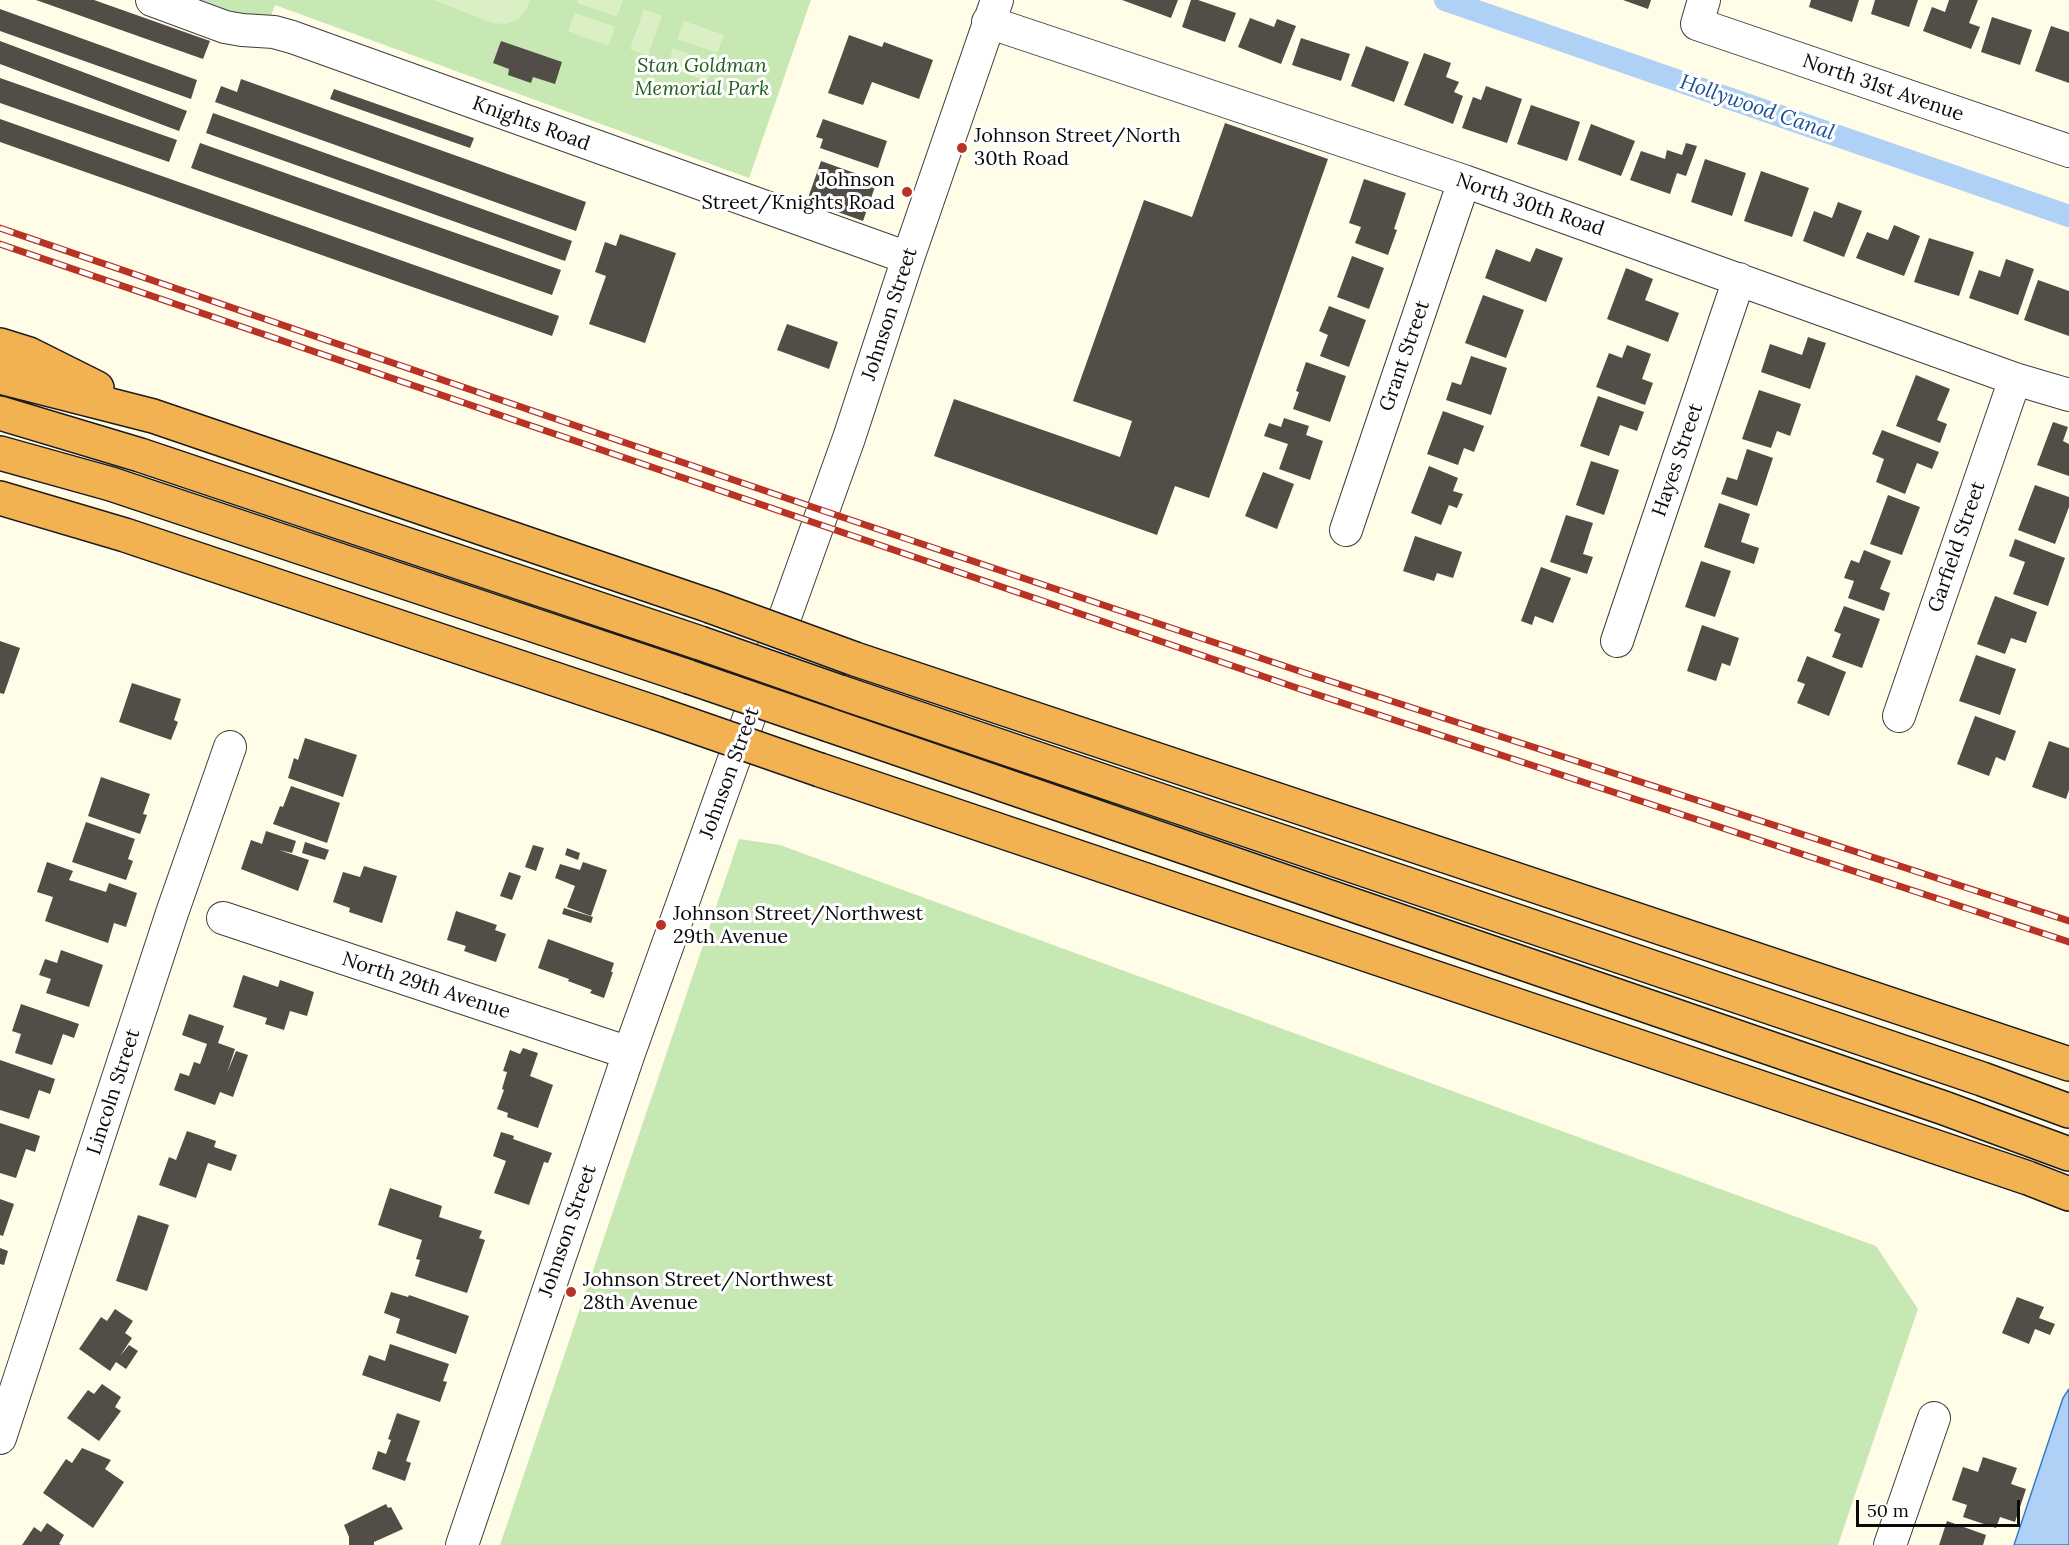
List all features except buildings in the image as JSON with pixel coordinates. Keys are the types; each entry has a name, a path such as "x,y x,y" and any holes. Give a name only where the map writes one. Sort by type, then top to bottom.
{"highway":[{"path":"0,345 28,354 153,416"},
{"path":"0,377 153,416 710,606 855,659 2069,1064"},
{"path":"0,413 140,455 700,643 1971,1075 2069,1112"},
{"path":"0,453 123,488 689,677 2069,1154"},
{"path":"0,498 125,535 656,713 2017,1174 2069,1194"}],"street":[{"name":"Knights Road","path":"152,0 225,27 274,32 291,37 908,258"},
{"name":"Johnson Street","path":"462,1545 629,1053 824,511 992,11"},
{"name":"North 30th Road","path":"992,11 2015,379 2069,395"},
{"name":"North 31st Avenue","path":"1700,12 2069,152"},
{"name":"Grant Street","path":"1346,530 1464,181"},
{"name":"Hayes Street","path":"1617,641 1739,279"},
{"name":"Garfield Street","path":"1899,716 2015,379"},
{"name":"Lincoln Street","path":"0,1438 172,914 230,747"},
{"name":"North 29th Avenue","path":"223,918 629,1053"},
{"path":"1890,1545 1934,1418"}],"green space":[{"name":"Stan Goldman Memorial Park","path":"185,0 811,0 749,178 275,5 266,30"},
{"path":"433,0 530,0 519,19 506,24 493,23"},
{"path":"578,0 623,0 617,17 577,3"},
{"path":"644,9 662,16 648,56 630,49"},
{"path":"575,13 615,27 608,46 568,31"},
{"path":"684,21 724,35 717,53 677,39"},
{"path":"673,48 713,63 707,81 667,67"},
{"path":"739,839 780,845 1876,1246 1918,1309 1838,1545 500,1545"}],"water":[{"path":"2069,1389 2069,1545 2014,1545 2063,1398"}],"waterway":[{"name":"Hollywood Canal","path":"1445,0 2069,216"}],"railway":[{"path":"0,228 824,511 1305,673 2069,921"},
{"path":"0,244 1300,689 2069,942"}],"place":[{"name":"Johnson Street/North 30th Road","path":"962,148"},
{"name":"Johnson Street/Knights Road","path":"907,192"},
{"name":"Johnson Street/Northwest 29th Avenue","path":"661,925"},
{"name":"Johnson Street/Northwest 28th Avenue","path":"571,1292"}]}
